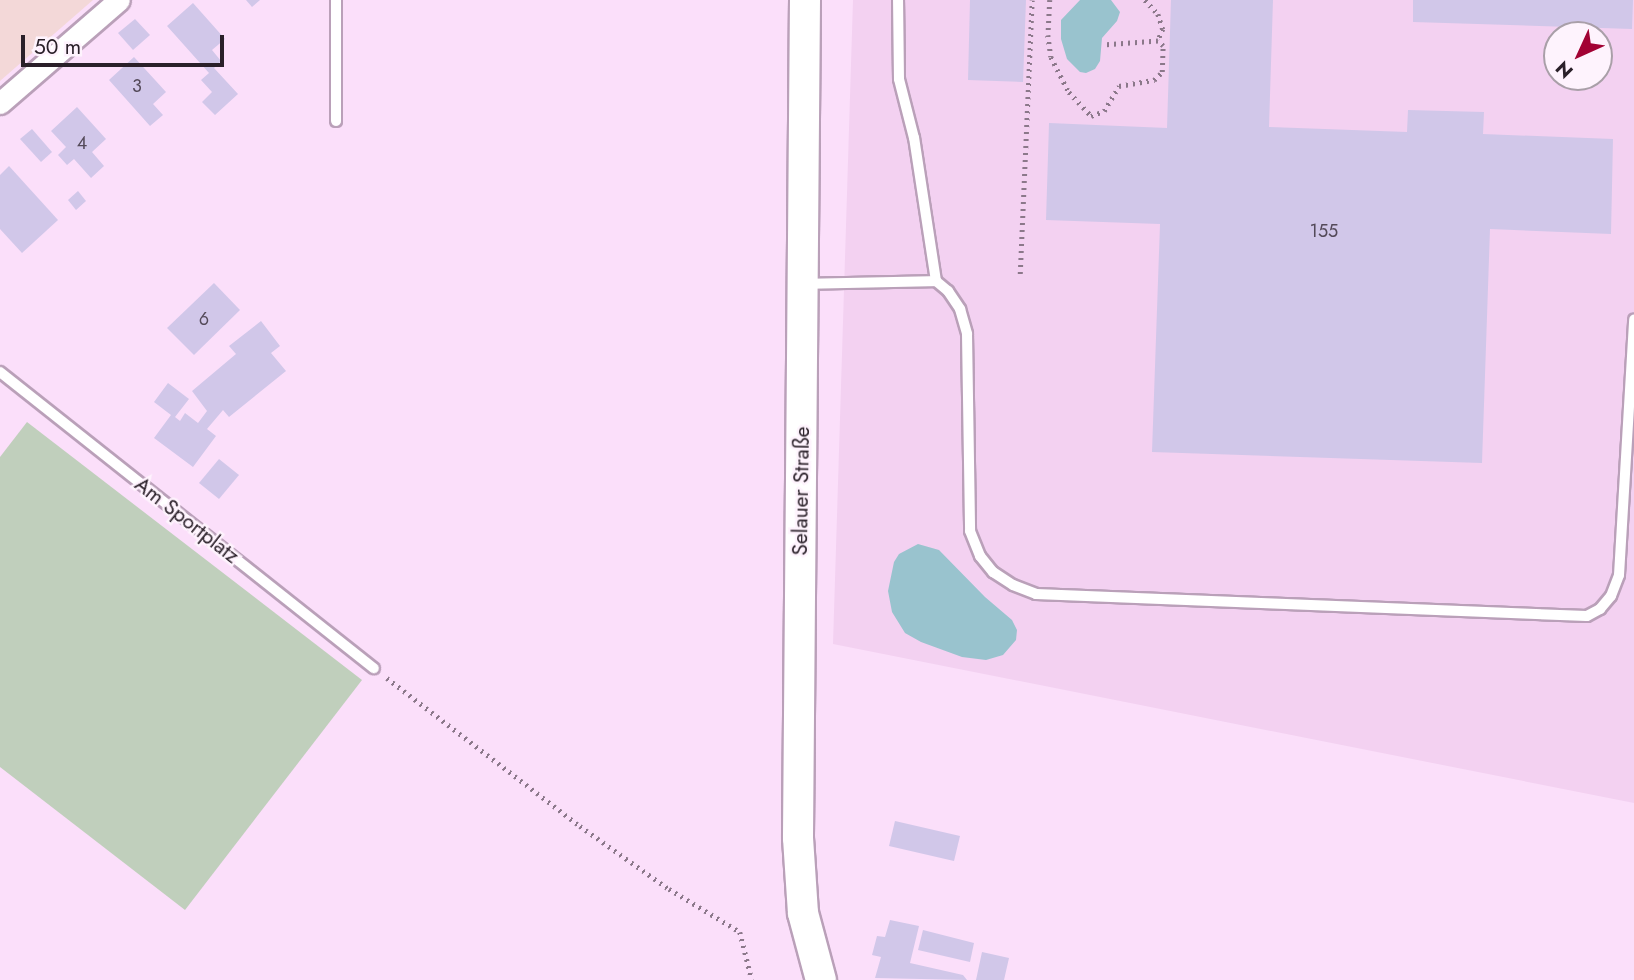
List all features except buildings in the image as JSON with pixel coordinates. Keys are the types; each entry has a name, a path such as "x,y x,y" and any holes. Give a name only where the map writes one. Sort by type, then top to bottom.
{"main road":[{"name":"Selauer Straße","path":"805,0 798,838 803,913 821,980"}],"street":[{"path":"0,103 119,0"}],"lane":[{"path":"336,0 336,121"},
{"path":"898,0 899,79 914,138 936,281"},
{"path":"804,284 936,281 948,291 960,309 967,334 970,531 981,556 993,572 1013,585 1036,594 1587,616 1600,610 1611,596 1619,575 1633,373 1634,319"},
{"name":"Am Sportplatz","path":"0,372 374,668"}],"path":[{"path":"1020,274 1032,0"},
{"path":"1050,0 1048,35 1051,57 1069,92 1091,116 1104,111 1119,86 1128,82 1154,80 1162,72 1163,46 1158,41 1103,45"},
{"path":"1145,0 1158,14 1163,29 1158,41"},
{"path":"374,668 580,826 669,889 740,932 752,980"}],"shaded area":[{"path":"0,0 93,0 0,81"},
{"path":"853,0 1634,0 1634,803 833,644"},
{"path":"1080,0 1111,0 1120,12 1117,21 1102,38 1100,61 1095,69 1086,73 1080,72 1067,59 1061,39 1061,20"},
{"path":"27,422 362,680 185,910 0,767 0,457"},
{"path":"918,544 939,550 1012,620 1017,630 1016,640 1003,655 986,660 962,657 905,633 892,612 888,591 894,562 899,554"}]}
